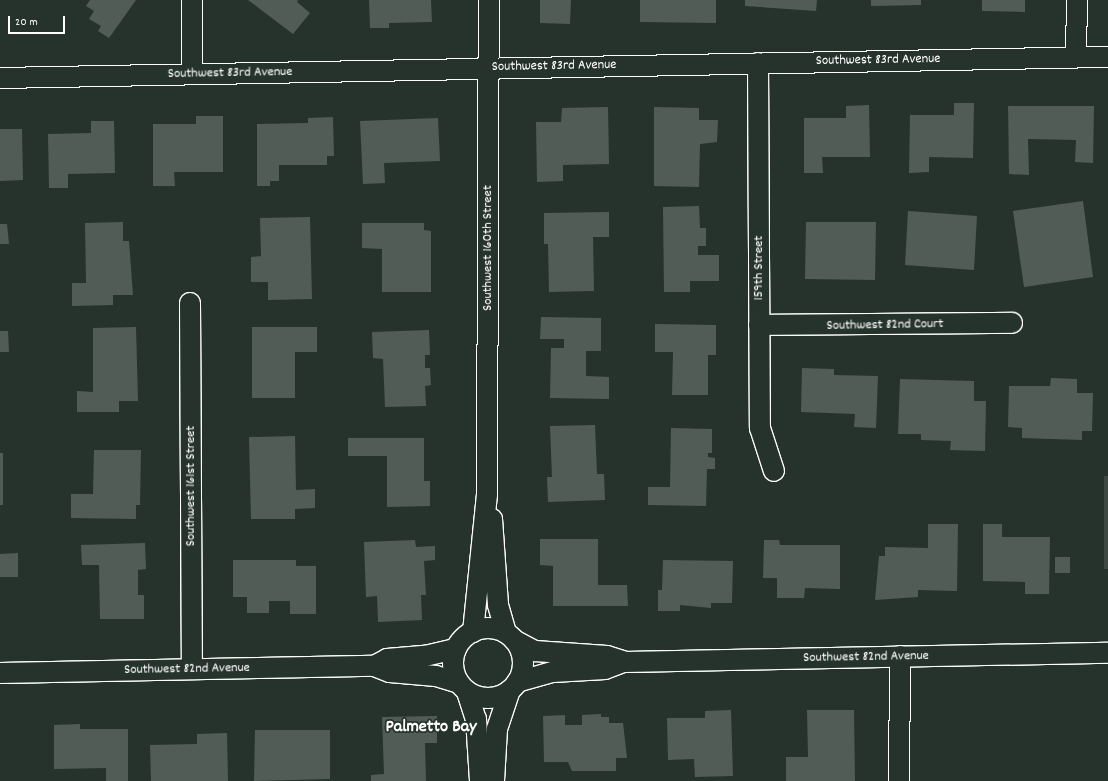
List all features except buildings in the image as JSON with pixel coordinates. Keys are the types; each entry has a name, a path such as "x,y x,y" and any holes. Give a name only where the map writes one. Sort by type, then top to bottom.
{"street":[{"path":"192,0 192,74"},
{"name":"Southwest 160th Street","path":"473,632 487,496 489,0"},
{"path":"1076,56 1078,0"},
{"name":"Southwest 83rd Avenue","path":"0,78 489,67 1076,56 1108,57"},
{"name":"159th Street","path":"758,62 760,428 774,471"},
{"name":"Southwest 161st Street","path":"190,303 192,669"},
{"name":"Southwest 82nd Court","path":"759,325 1012,323"},
{"name":"Southwest 160th Street","path":"487,496 494,530 498,605 510,637"},
{"path":"480,781 476,719 453,666 456,648 473,632 490,628 510,637 522,661 497,729 494,781"},
{"name":"Southwest 82nd Avenue","path":"510,637 535,651 607,656 625,662"},
{"name":"Southwest 82nd Avenue","path":"374,666 387,659 425,656 456,648"},
{"name":"Southwest 82nd Avenue","path":"514,686 553,672 605,669 625,662 1108,653"},
{"path":"899,781 900,656"},
{"name":"Southwest 82nd Avenue","path":"0,673 374,666 390,672 436,676 463,687"},
{"path":"463,687 490,698 514,686"}],"shaded area":[{"path":"1104,476 1108,476 1108,569 1104,569"}],"district":[{"name":"Palmetto Bay","path":"431,728"}]}
